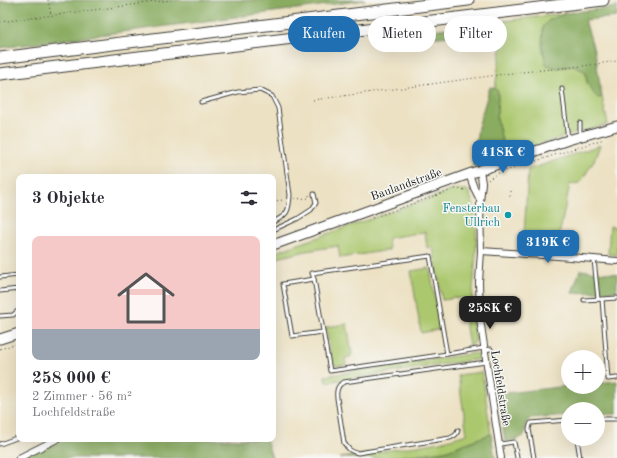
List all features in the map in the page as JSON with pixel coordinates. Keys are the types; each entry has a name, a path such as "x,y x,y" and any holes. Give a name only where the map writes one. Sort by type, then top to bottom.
{"highway":[{"path":"0,58 468,0"},
{"path":"0,74 603,0"}],"street":[{"name":"Baulandstraße","path":"276,244 480,170 568,140 617,126"},
{"name":"Lochfeldstraße","path":"480,170 482,183 480,202 481,251 479,306 484,349 501,458"},
{"name":"Lochfeldstraße","path":"469,174 480,202"},
{"path":"481,251 617,261"},
{"path":"0,340 16,334"},
{"path":"19,458 51,442"}],"lane":[{"path":"562,89 568,140"},
{"path":"201,102 238,92 260,90 272,96 278,108 290,195 287,212 276,220"},
{"path":"580,123 580,137"},
{"path":"276,229 297,219 311,210 316,203 314,194"},
{"path":"447,354 430,256 312,273 330,371 491,349"},
{"path":"594,259 600,299 608,379 617,378"},
{"path":"0,277 16,275"},
{"path":"314,279 283,284 292,336 323,332"},
{"path":"0,291 16,289"},
{"path":"584,300 617,298"},
{"path":"0,316 13,315 16,312"},
{"path":"458,430 454,436 450,438 358,453 354,452 347,448 344,443 336,392 340,384 344,382 486,362"},
{"path":"448,367 449,373"},
{"path":"491,392 498,391"},
{"path":"605,419 617,419"},
{"path":"534,458 529,429 531,423 561,421"},
{"path":"0,444 16,438"},
{"path":"499,444 514,442 517,458"},
{"path":"578,446 580,458"}],"path":[{"path":"48,0 51,15"},
{"path":"0,22 171,0"},
{"path":"313,100 617,61"},
{"path":"482,183 496,174 604,139"},
{"path":"372,218 455,189 467,190 474,188"},
{"path":"510,189 510,196"},
{"path":"0,349 16,344"}],"green space":[{"path":"29,0 365,0 0,48 0,2"},
{"path":"617,7 617,17 585,20 597,60 602,97 598,98 589,86 585,71 573,66 557,68 546,65 542,46 543,27 549,20 567,13"},
{"path":"567,13 559,17 557,68 573,66 585,71 587,83 598,98 602,97 608,124 505,154 497,119 498,92 495,88 501,52 507,52 507,21"},
{"path":"444,28 444,37 436,37 436,30"},
{"path":"490,87 495,88 498,92 497,119 505,154 473,166 478,127"},
{"path":"600,145 594,161 580,183 570,184 556,250 526,249 527,235 524,235 528,170"},
{"path":"455,189 467,190 472,201 476,230 472,306 476,340 469,346 461,298 455,297 442,300 433,247 427,248 425,232 388,238 389,250 340,258 338,246 306,251 276,258 276,252"},
{"path":"610,226 617,228 617,255 608,254"},
{"path":"430,268 440,329 421,333 411,271"},
{"path":"580,270 617,274 617,291 572,293"},
{"path":"347,324 352,354 350,357 345,358 346,365 337,366 332,363 326,327"},
{"path":"476,353 479,359 326,382 325,376"},
{"path":"482,372 491,434 445,451 389,458 340,458 440,442 467,434 458,375"},
{"path":"617,381 617,414 605,414 605,402 561,402 561,416 530,418 526,423 524,436 515,440 505,441 498,394 561,387 561,394 605,394 605,382"},
{"path":"491,434 495,458 389,458 445,451"},
{"path":"51,442 267,442 272,458 19,458"}],"place":[{"name":"Fensterbau Ullrich","path":"508,215"}]}
